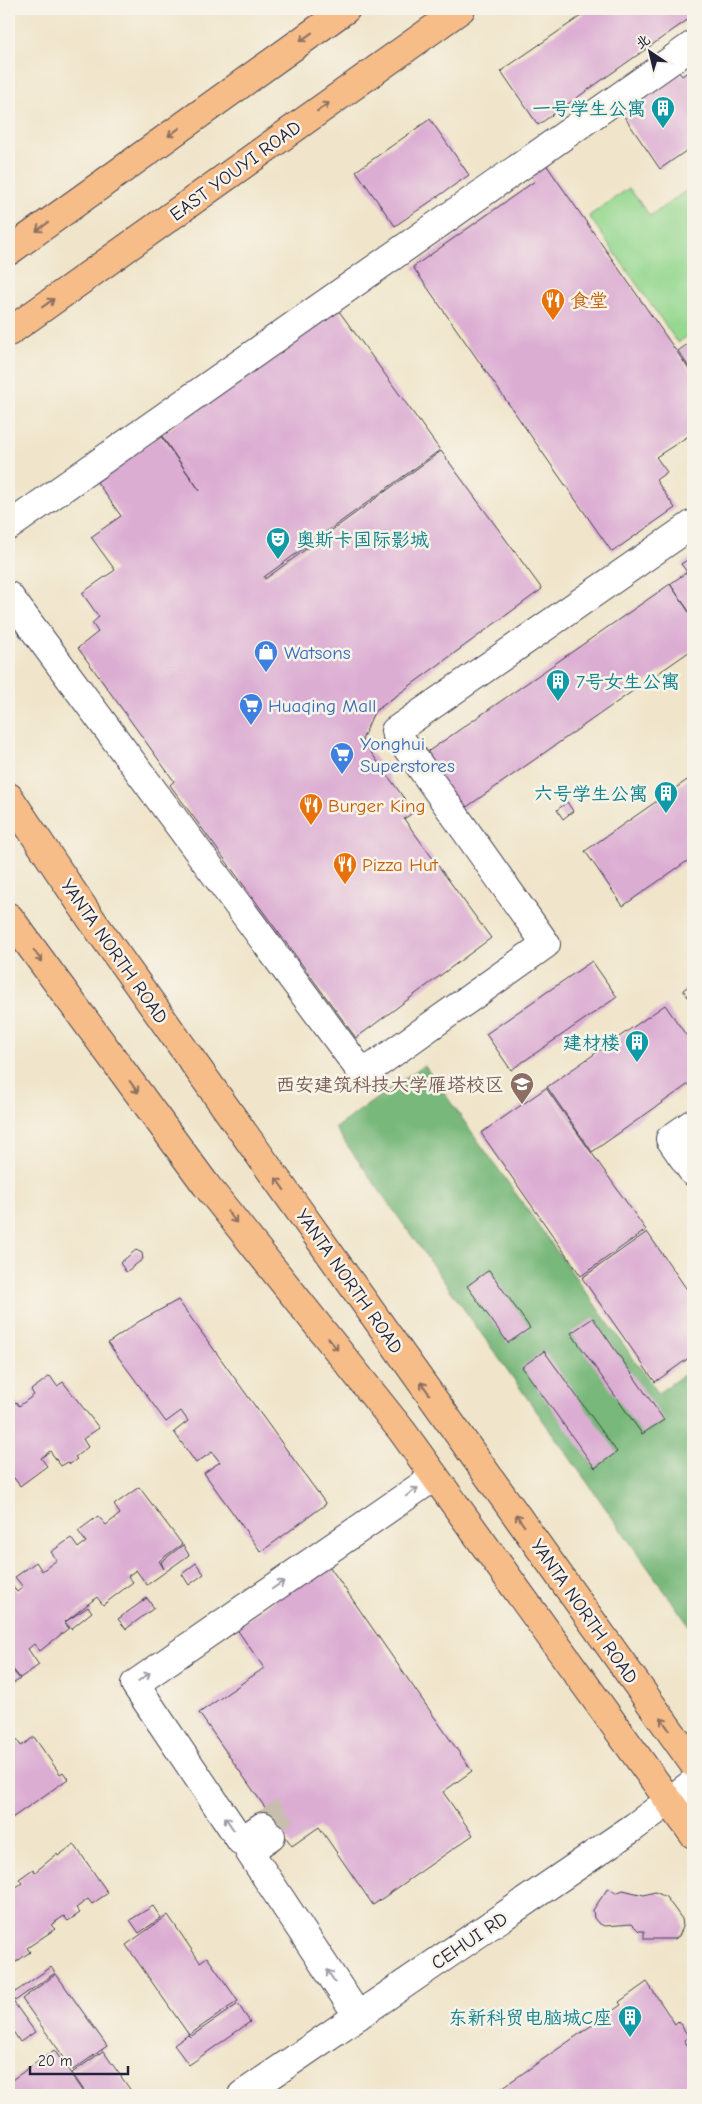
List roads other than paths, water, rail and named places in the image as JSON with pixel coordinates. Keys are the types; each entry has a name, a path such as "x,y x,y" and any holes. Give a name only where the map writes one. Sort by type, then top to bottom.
{"main road":[{"path":"9,251 346,9"},
{"name":"EAST YOUYI ROAD","path":"9,332 461,9"},
{"name":"YANTA NORTH ROAD","path":"9,798 89,916 693,1763"},
{"path":"9,917 206,1185 402,1431 693,1834"}],"street":[{"path":"9,526 693,45"},
{"path":"9,596 363,1074 546,944 395,731 693,524"},
{"path":"693,1123 670,1139 693,1172"},
{"path":"358,2016 249,1851 267,1831 241,1841 135,1684 434,1476"},
{"name":"CEHUI RD","path":"242,2095 693,1783"}],"tunnel":[{"path":"263,1826 285,1810"}],"place":[{"name":"一号学生公寓","path":"663,129"},
{"name":"食堂","path":"553,321"},
{"name":"奥斯卡国际影城","path":"278,560"},
{"name":"Watsons","path":"266,673"},
{"name":"7号女生公寓","path":"558,702"},
{"name":"Huaqing Mall","path":"251,726"},
{"name":"Yonghui Superstores","path":"342,775"},
{"name":"六号学生公寓","path":"666,814"},
{"name":"Burger King","path":"311,826"},
{"name":"Pizza Hut","path":"345,885"},
{"name":"建材楼","path":"637,1063"},
{"name":"西安建筑科技大学雁塔校区","path":"522,1105"},
{"name":"东新科贸电脑城C座","path":"630,2038"}]}
